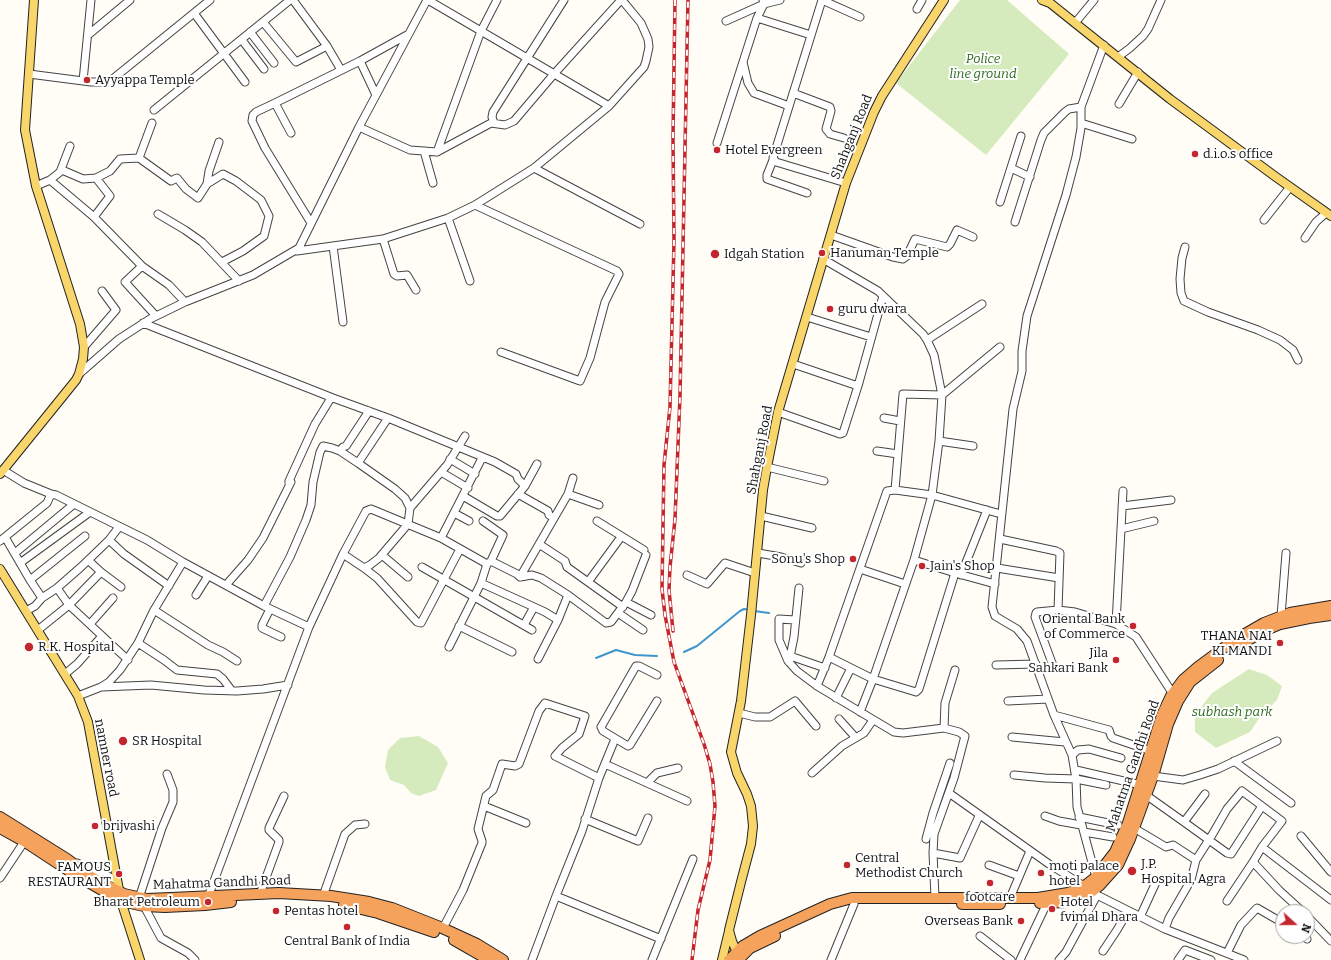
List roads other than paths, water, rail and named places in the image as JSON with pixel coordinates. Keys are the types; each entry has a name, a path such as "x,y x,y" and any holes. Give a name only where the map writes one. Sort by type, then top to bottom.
{"highway":[{"path":"1327,607 1331,600"},
{"name":"Mahatma Gandhi Road","path":"1091,891 1096,877 1115,852 1128,823 1162,715 1173,694 1183,680 1233,641 1258,626 1290,612 1327,607"},
{"name":"Mahatma Gandhi Road","path":"729,960 792,927 826,912 854,904 914,903 977,905 1067,902 1091,891 1100,885 1118,864 1134,828 1153,776 1168,724 1178,700 1190,682 1241,643 1266,630 1287,622 1331,615"},
{"name":"Mahatma Gandhi Road","path":"0,817 65,858 120,896"},
{"name":"Mahatma Gandhi Road","path":"0,828 77,876 120,896 142,902 165,907 275,899 322,901 352,906 378,913 440,934 489,960"},
{"name":"Mahatma Gandhi Road","path":"738,956 748,942 830,904 848,899 865,897 1038,898 1091,891"},
{"name":"Mahatma Gandhi Road","path":"142,902 155,899 278,893 324,896 370,902 392,908 443,928 477,944 503,960"}],"main road":[{"path":"1,472 76,380 83,359 84,347 80,324 36,186 25,130 34,0"},
{"name":"Shahganj Road","path":"722,960 751,844 753,826 751,806 737,773 731,752 738,713 751,615 766,467 778,412 846,183 874,112 882,96 944,0"},
{"path":"1046,1 1104,45 1170,99 1328,214"},
{"name":"namner road","path":"0,569 78,696 88,722 120,896 140,960"},
{"path":"729,930 735,940 740,943 748,942"},
{"path":"729,930 738,956"}],"street":[{"path":"83,81 91,0"},
{"path":"88,35 130,0"},
{"path":"29,74 83,81 109,82 210,0"},
{"path":"154,110 292,0 327,46 341,70"},
{"path":"297,251 359,127 427,0 609,106"},
{"path":"437,152 481,31 498,0"},
{"path":"494,123 492,117 493,112 564,0"},
{"path":"79,374 119,339 143,323 185,302 239,281 297,251 382,239 448,218 475,205 534,168 609,106 644,67 649,47 644,26 621,0 514,121 505,125 494,123 437,152 410,150 359,127"},
{"path":"726,21 764,2 780,0"},
{"path":"807,193 768,179 767,175 773,160 822,0 860,17"},
{"path":"917,9 922,0"},
{"path":"1075,23 1094,0"},
{"path":"1118,57 1143,36 1148,29 1161,0"},
{"path":"717,143 757,18 764,2"},
{"path":"194,13 245,82"},
{"path":"757,18 811,35"},
{"path":"263,22 296,62 327,46"},
{"path":"250,32 274,63"},
{"path":"311,223 265,148 252,121 252,117 256,112 360,61 407,35"},
{"path":"242,40 264,69"},
{"path":"1096,877 1077,807 1076,770 1072,754 1065,742 1054,715 1028,641 1017,629 994,616 992,607 1013,409 1022,371 1022,351 1027,316 1066,195 1077,150 1081,123 1081,107 1104,45"},
{"path":"360,61 376,95"},
{"path":"743,62 748,83 754,93 789,106"},
{"path":"1119,104 1138,72"},
{"path":"793,93 830,108 831,111 826,130 830,134 844,138"},
{"path":"275,103 291,133"},
{"path":"1015,222 1044,133 1069,109 1081,107"},
{"path":"1081,123 1132,139"},
{"path":"140,158 152,124"},
{"path":"1000,202 1021,136"},
{"path":"62,170 83,179 96,178 110,171 120,159 140,158 171,181 177,178 186,189 198,198 207,184 209,171 219,142"},
{"path":"36,186 50,180 62,170 70,146"},
{"path":"424,151 433,183"},
{"path":"773,160 846,183"},
{"path":"534,168 640,224"},
{"path":"1011,168 1030,177"},
{"path":"207,184 221,175 226,174 261,200 269,216 263,237 243,251 222,262"},
{"path":"94,216 110,196 96,178"},
{"path":"50,180 94,216 142,266 169,285 185,302"},
{"path":"1264,220 1290,187"},
{"path":"475,205 617,271 619,274 605,302 590,358 580,381 501,352"},
{"path":"158,214 202,242 239,281"},
{"path":"1304,238 1316,222 1328,214"},
{"path":"448,218 470,281"},
{"path":"831,234 893,257 903,259 907,256 915,239 947,247 957,230 973,237"},
{"path":"382,239 394,274 397,276 407,275 416,290"},
{"path":"333,246 343,322"},
{"path":"1185,247 1182,258 1180,279 1181,293 1184,301 1280,340 1293,350 1298,360"},
{"path":"824,259 875,290 917,328 927,340 936,363 942,395 939,441 932,495 914,560 873,679 860,712"},
{"path":"142,266 125,282 156,316"},
{"path":"84,347 116,310 102,291"},
{"path":"778,412 842,434 844,432 882,296"},
{"path":"927,340 982,304"},
{"path":"807,317 871,338"},
{"path":"143,323 459,447 516,473 518,479 525,486"},
{"path":"895,490 902,395 904,393 942,395 1000,347"},
{"path":"793,364 858,386"},
{"path":"226,585 248,560 263,538 290,484 289,483 291,482 289,481 314,424 331,398"},
{"path":"340,452 343,447 346,446 369,411"},
{"path":"358,463 388,418"},
{"path":"884,418 900,421"},
{"path":"364,568 370,565 382,554 408,524 410,508 441,472 465,436"},
{"path":"939,441 972,446"},
{"path":"281,637 262,628 267,607 310,508 322,447 325,446 340,452 358,463 395,489 405,498 410,508"},
{"path":"877,451 898,454"},
{"path":"440,538 468,488 482,458"},
{"path":"450,459 475,474"},
{"path":"463,496 499,516 525,486 537,464"},
{"path":"766,467 824,481"},
{"path":"1,472 24,483 56,495 147,540 208,576 309,627"},
{"path":"441,472 468,488"},
{"path":"520,577 568,494 573,478"},
{"path":"817,686 830,657 886,492 889,490 895,490 932,495 1001,514"},
{"path":"1116,624 1123,491"},
{"path":"42,598 15,553 2,539 47,503 51,494"},
{"path":"518,494 548,511 548,514 554,518"},
{"path":"568,494 599,505"},
{"path":"1122,506 1171,500"},
{"path":"15,553 74,504"},
{"path":"208,897 309,627 343,554 366,511 369,509 408,524 517,574 520,577 532,575 538,576 606,622 611,622 632,592 645,553 597,521"},
{"path":"830,657 873,679 914,692 918,691 958,574 987,510"},
{"path":"20,563 90,512"},
{"path":"454,513 469,521"},
{"path":"761,516 812,528"},
{"path":"449,648 503,535 483,521"},
{"path":"1121,528 1154,521"},
{"path":"26,611 57,588 88,560 109,540 119,527"},
{"path":"30,580 85,536"},
{"path":"588,582 621,537"},
{"path":"1000,539 1058,551 1061,555 1058,610"},
{"path":"109,540 124,554 169,586"},
{"path":"539,544 564,561 567,567 588,582 625,604 651,615"},
{"path":"343,554 377,578 399,604 417,622 420,623 423,621 460,549"},
{"path":"758,553 781,557 801,563"},
{"path":"1281,616 1286,553"},
{"path":"382,554 408,577"},
{"path":"88,560 121,587"},
{"path":"914,560 995,584"},
{"path":"78,696 102,687 109,682 128,660 154,610 183,562"},
{"path":"687,575 707,584 725,563 755,573"},
{"path":"422,567 532,630"},
{"path":"860,568 905,584"},
{"path":"997,568 1060,578"},
{"path":"38,630 69,605 101,572"},
{"path":"196,595 208,576"},
{"path":"481,583 534,607 558,620"},
{"path":"57,588 69,605 128,660"},
{"path":"790,659 794,637 799,588"},
{"path":"538,659 558,620 568,595"},
{"path":"90,624 113,598"},
{"path":"524,625 534,607"},
{"path":"154,610 208,645 237,661"},
{"path":"1052,663 1035,615 1037,612 1058,610 1075,612 1116,624 1139,640 1173,694"},
{"path":"618,613 643,630"},
{"path":"795,620 781,618 779,620 779,640 784,653 790,659 797,671 817,686 891,731 898,733 944,728 960,733 965,737 949,793 940,807 926,839"},
{"path":"459,626 512,652"},
{"path":"65,674 77,664 102,636"},
{"path":"138,643 177,670 217,674 232,691"},
{"path":"790,659 825,668"},
{"path":"996,665 1036,664"},
{"path":"657,675 639,666 635,667 601,727 603,731 630,746 657,701"},
{"path":"836,698 851,668"},
{"path":"944,728 945,703 955,670"},
{"path":"102,687 151,685 198,690 232,691 263,689 288,684"},
{"path":"1008,701 1048,699"},
{"path":"738,713 770,718 795,701 816,726"},
{"path":"443,928 463,890 482,843 478,829 486,796 493,790 503,763 515,766 519,764 539,711 545,702 585,716 579,734 555,756 599,778"},
{"path":"1054,715 1109,730 1113,738 1151,751"},
{"path":"839,719 856,738"},
{"path":"812,773 842,746 866,732 873,720"},
{"path":"1012,737 1065,742"},
{"path":"532,960 586,819 599,778 615,739"},
{"path":"1153,776 1183,780 1218,769 1277,741"},
{"path":"1072,754 1078,750 1089,749 1121,758"},
{"path":"1234,762 1292,803"},
{"path":"935,897 933,853 934,834 950,763"},
{"path":"605,764 687,801"},
{"path":"647,783 657,774 678,768"},
{"path":"1076,770 1141,785"},
{"path":"167,774 173,790 173,802 162,828 142,902 161,938 188,953 195,960"},
{"path":"1014,775 1076,779 1106,785"},
{"path":"1165,929 1169,918 1191,880 1196,860 1227,809 1241,792 1243,792 1282,821 1262,847 1226,902"},
{"path":"949,793 979,816 1091,891 1165,929 1244,960"},
{"path":"1184,822 1205,794"},
{"path":"1146,795 1227,853 1232,853 1262,806"},
{"path":"260,894 279,842 269,828 284,796"},
{"path":"484,806 526,823"},
{"path":"933,853 960,858 979,816"},
{"path":"1045,816 1113,837"},
{"path":"1079,817 1118,825"},
{"path":"586,819 638,841 648,818"},
{"path":"324,896 345,834 355,826 365,824"},
{"path":"1134,828 1165,847 1173,845 1196,860"},
{"path":"1301,836 1331,872"},
{"path":"0,878 24,842"},
{"path":"1262,847 1331,900"},
{"path":"1010,898 1030,851"},
{"path":"65,858 117,880"},
{"path":"652,960 693,859"},
{"path":"1253,862 1294,904"},
{"path":"989,865 1019,876"},
{"path":"1140,917 1157,880"},
{"path":"1059,960 1066,952 1091,891"},
{"path":"556,896 661,939"},
{"path":"1020,960 1047,903"},
{"path":"831,960 854,904"},
{"path":"1227,953 1241,925 1257,908 1275,918"},
{"path":"1103,951 1128,911"},
{"path":"1315,925 1331,942"},
{"path":"980,936 1011,960"},
{"path":"1178,960 1191,939"},
{"path":"1185,950 1211,960"}],"waterway":[{"path":"684,652 697,646 740,611 744,609 750,610"},
{"path":"754,611 769,613"},
{"path":"596,658 616,650 635,655 657,656"}],"railway":[{"path":"675,0 673,138 674,241 670,407 664,465 662,589 665,615 674,662 710,764 715,806 710,860 698,910 692,960"},
{"path":"673,631 669,590 675,519 680,396 688,0"}],"place":[{"name":"Ayyappa Temple","path":"87,80"},
{"name":"Hotel Evergreen","path":"717,150"},
{"name":"d.i.o.s office","path":"1195,154"},
{"name":"Hanuman Temple","path":"822,253"},
{"name":"Idgah Station","path":"715,254"},
{"name":"guru dwara","path":"830,309"},
{"name":"Sonu's Shop","path":"853,559"},
{"name":"Jain's Shop","path":"922,566"},
{"name":"Oriental Bank of Commerce","path":"1133,626"},
{"name":"THANA NAI KI MANDI","path":"1280,643"},
{"name":"R.K. Hospital","path":"29,647"},
{"name":"Jila Sahkari Bank","path":"1116,660"},
{"name":"SR Hospital","path":"123,741"},
{"name":"brijvashi","path":"95,826"},
{"name":"Central Methodist Church","path":"847,865"},
{"name":"J.P. Hospital, Agra","path":"1132,871"},
{"name":"moti palace hotel","path":"1041,873"},
{"name":"FAMOUS RESTAURANT","path":"119,874"},
{"name":"footcare","path":"990,883"},
{"name":"Bharat Petroleum","path":"208,902"},
{"name":"Hotel fvimal Dhara","path":"1052,909"},
{"name":"Pentas hotel","path":"276,911"},
{"name":"Overseas Bank","path":"1021,921"},
{"name":"Central Bank of India","path":"347,927"}],"park label":[{"name":"Police line ground","path":"983,66"},
{"name":"subhash park","path":"1232,712"}]}
